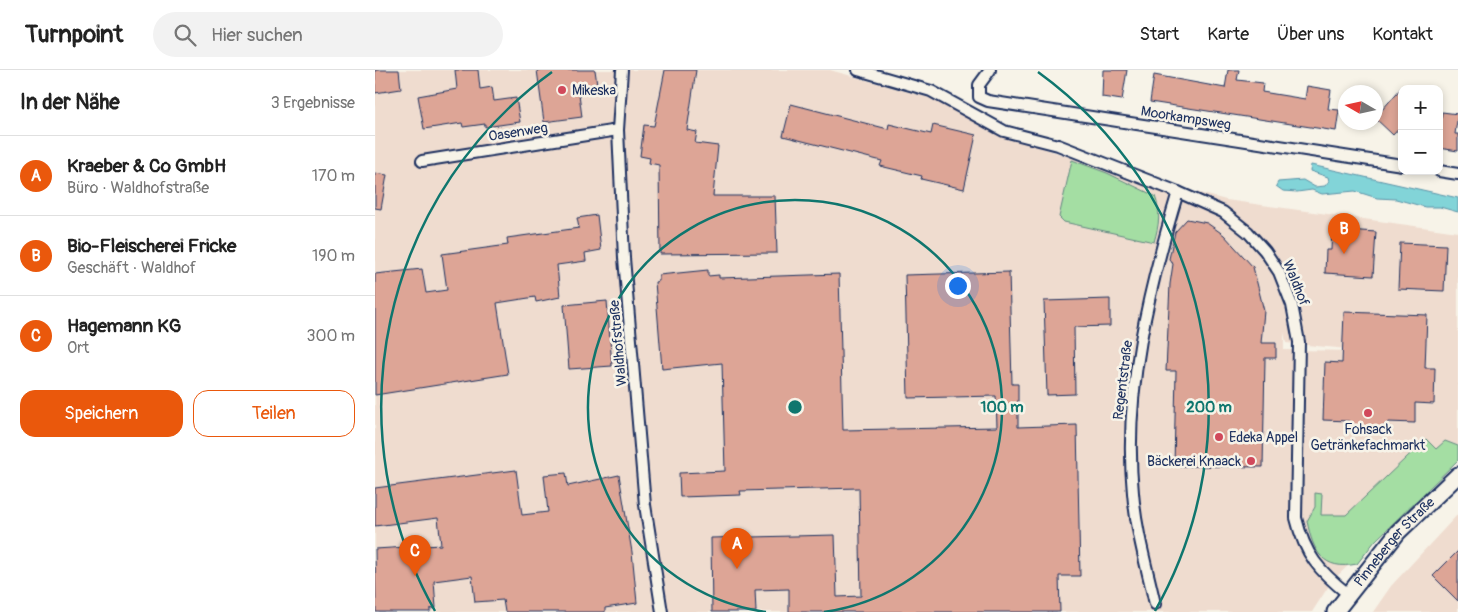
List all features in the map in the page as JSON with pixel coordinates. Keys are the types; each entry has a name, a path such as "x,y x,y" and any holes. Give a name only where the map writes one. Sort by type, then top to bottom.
{"main road":[{"name":"Pinneberger Straße","path":"1335,612 1398,532 1458,475"}],"street":[{"name":"Waldhofstraße","path":"622,70 618,130 625,258 645,497 663,612"},
{"name":"Waldhof","path":"858,70 931,91 1004,131 1058,145 1178,192 1223,212 1242,227 1265,250 1279,272 1293,305 1299,342 1297,518 1302,541 1310,557 1326,576 1348,594"},
{"name":"Moorkampsweg","path":"991,70 979,85 979,97 989,101 1398,164"},
{"name":"Oasenweg","path":"423,161 618,130"},
{"path":"1443,172 1458,174"},
{"name":"Regentstraße","path":"1155,604 1137,524 1133,493 1131,414 1143,333 1159,256 1178,192"}],"shaded area":[{"path":"375,70 830,70 934,99 1004,135 1090,164 1226,200 1458,232 1458,460 1332,581 1312,612 375,612","holes":["1284,332 1286,343 1368,351 1284,350"]},
{"path":"1458,514 1458,612 1373,612 1391,586"}],"green space":[{"path":"1072,160 1107,173 1155,196 1159,219 1154,242 1064,222 1059,217"},
{"path":"1426,439 1436,449 1445,441 1458,446 1458,460 1375,541 1357,564 1336,565 1321,557 1309,532 1307,521 1315,507 1315,493 1322,494 1321,515 1346,515"}],"water":[{"path":"1311,165 1458,198 1458,212 1440,207 1425,207 1396,199 1377,198 1355,191 1322,194 1312,190 1283,191 1276,186 1278,182 1303,180 1315,187 1325,186 1329,181 1328,177 1310,171"}],"building":[{"path":"375,70 399,70 401,89 375,93"},
{"path":"455,70 478,70 480,89 492,87 494,101 516,98 520,122 485,127 485,124 463,127 462,123 424,129 418,96 457,89"},
{"path":"537,70 595,70 597,84 578,86 582,117 544,122"},
{"path":"665,70 696,70 687,130 697,132 695,143 718,146 713,196 775,196 777,253 660,254 659,165 649,163 650,158 640,156 644,125 654,126"},
{"path":"1103,70 1127,70 1122,100 1102,97"},
{"path":"1228,70 1239,70 1237,80 1263,83 1262,92 1305,99 1307,86 1331,90 1328,109 1338,110 1336,131 1150,102 1154,75 1225,88"},
{"path":"1398,92 1398,129 1393,135 1383,126 1383,109"},
{"path":"791,104 888,129 889,124 931,134 933,125 976,135 964,189 921,179 922,176 880,166 882,161 783,136"},
{"path":"1443,112 1458,114 1455,134 1458,134 1458,151 1443,149"},
{"path":"375,173 387,175 381,209 375,208"},
{"path":"597,215 601,250 585,253 586,261 557,265 560,297 536,302 535,297 497,303 508,374 375,395 375,274 422,269 426,293 447,290 442,254 508,245 507,238 579,228 577,218"},
{"path":"1187,219 1207,223 1224,235 1253,267 1264,311 1261,343 1276,343 1276,358 1265,358 1263,467 1174,466 1176,371 1166,371 1170,284 1173,264 1169,259 1175,232"},
{"path":"1332,229 1376,232 1373,276 1325,273 1326,250 1331,250"},
{"path":"1400,243 1446,245 1444,291 1398,289"},
{"path":"708,270 708,276 719,275 719,278 839,274 843,430 997,427 996,396 908,398 905,275 1009,272 1012,384 1018,384 1018,427 1077,425 1080,576 1059,576 1060,612 789,612 789,589 755,590 756,612 712,612 711,538 835,535 837,597 861,596 859,488 740,491 741,495 680,497 679,473 725,471 722,363 662,369 655,282 659,281 659,275"},
{"path":"1110,299 1110,326 1074,327 1075,394 1047,395 1044,301"},
{"path":"607,301 612,366 569,369 564,305"},
{"path":"1344,312 1427,315 1425,368 1435,368 1434,404 1415,403 1415,423 1388,422 1380,430 1356,429 1349,421 1323,420 1325,362 1342,363"},
{"path":"516,470 522,515 548,512 544,475 566,473 568,486 619,475 632,552 637,603 605,608 605,612 505,612 503,600 475,602 472,576 434,581 436,608 430,609 430,612 376,612 375,549 441,545 438,518 375,526 375,488"},
{"path":"1458,551 1458,601 1433,576"}],"place":[{"name":"Mikeska","path":"562,90"},
{"name":"Bio-Fleischerei Fricke","path":"1344,254"},
{"name":"Fohsack Getränkefachmarkt","path":"1368,413"},
{"name":"Edeka Appel","path":"1219,437"},
{"name":"Bäckerei Knaack","path":"1251,461"},
{"name":"Kraeber & Co GmbH","path":"737,569"},
{"name":"Hagemann KG","path":"415,576"}]}
